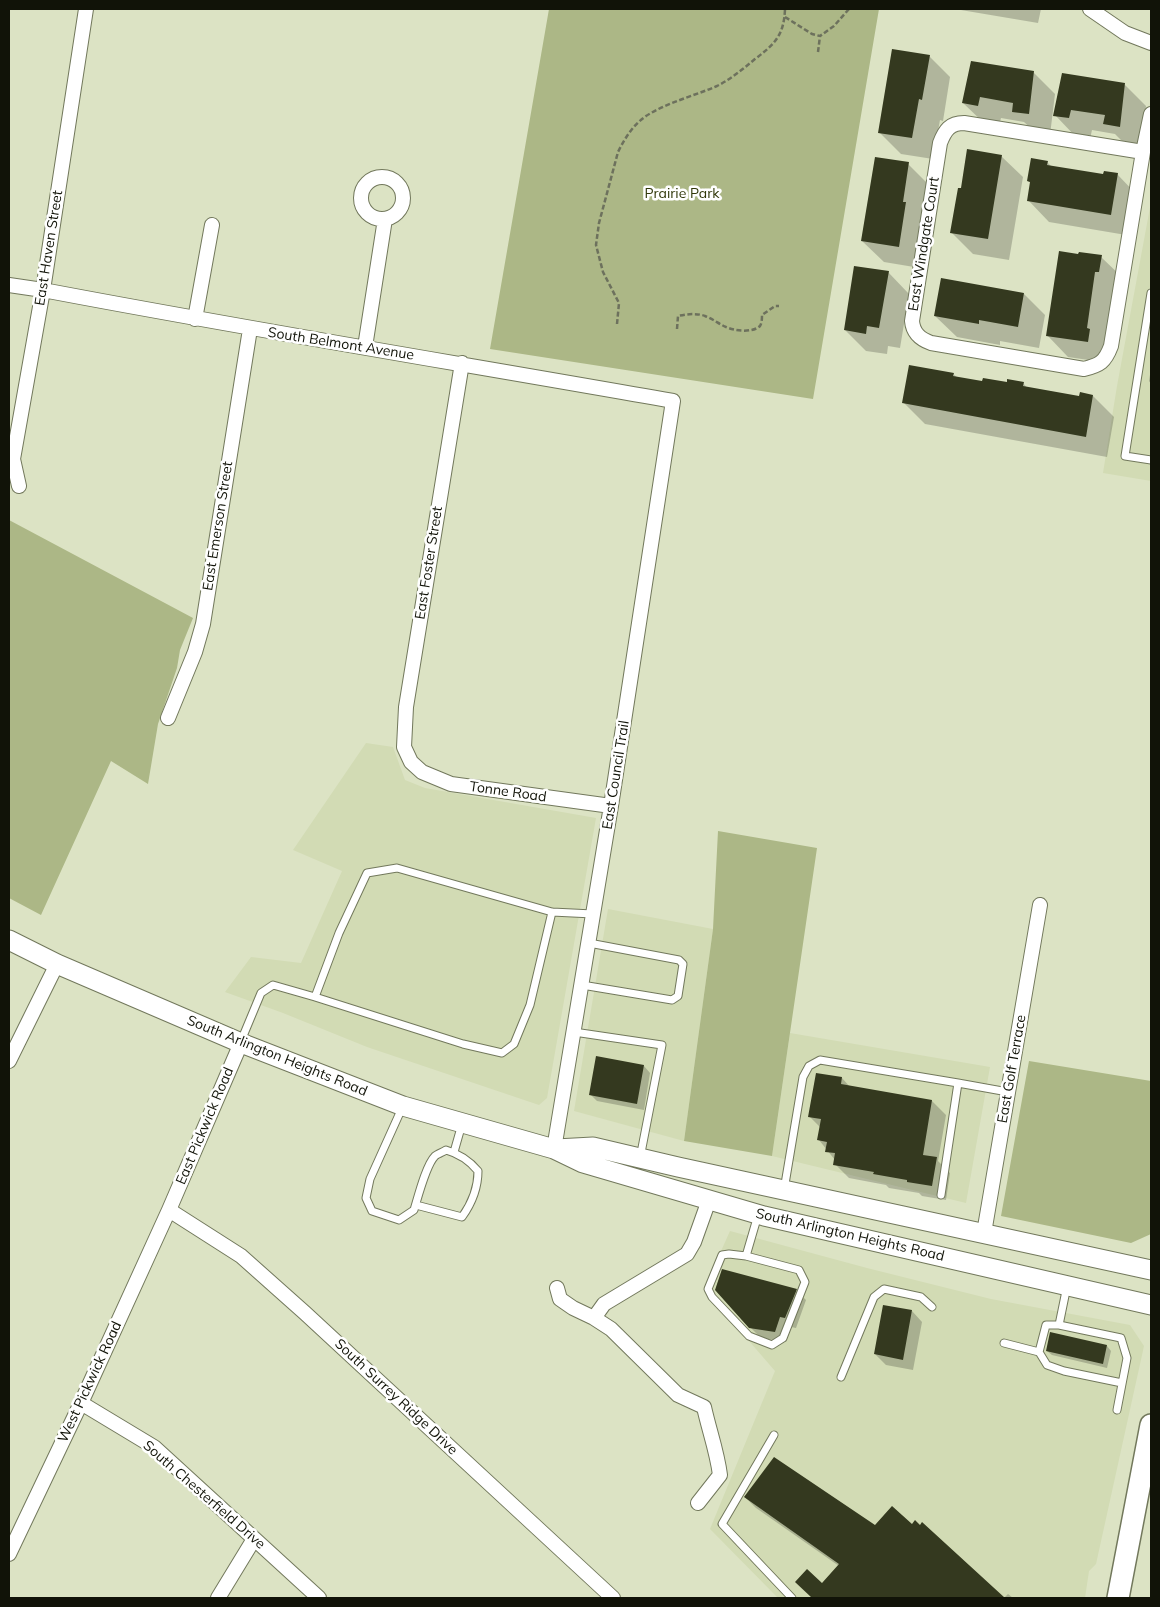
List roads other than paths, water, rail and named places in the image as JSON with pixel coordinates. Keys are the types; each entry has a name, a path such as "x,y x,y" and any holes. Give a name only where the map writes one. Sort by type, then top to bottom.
{"main road":[{"name":"South Arlington Heights Road","path":"9,940 57,964 241,1043 403,1106 554,1149 583,1163 758,1215 1151,1305"},
{"name":"South Arlington Heights Road","path":"554,1149 592,1147 1151,1270"},
{"path":"1118,1598 1151,1425"}],"street":[{"name":"East Haven Street","path":"19,486 13,460 43,290 86,9"},
{"path":"1090,9 1125,33 1151,43"},
{"name":"East Windgate Court","path":"1143,152 964,123 956,123 948,127 940,143 912,321 914,331 924,341 931,343 1084,368 1097,365 1107,357 1111,346 1151,114"},
{"path":"365,347 385,220"},
{"path":"195,319 212,225"},
{"name":"South Belmont Avenue","path":"9,286 43,290 250,329 462,363 673,401"},
{"name":"East Emerson Street","path":"168,718 195,652 203,624 250,329"},
{"name":"East Foster Street","path":"411,762 404,747 406,707 462,363"},
{"name":"East Council Trail","path":"554,1149 611,806 673,401"},
{"name":"Tonne Road","path":"411,762 422,772 451,784 611,806"},
{"name":"East Golf Terrace","path":"984,1233 1040,905"},
{"path":"9,1062 57,964"},
{"name":"East Pickwick Road","path":"169,1210 241,1043"},
{"path":"594,1318 604,1304 687,1254 694,1242 709,1200"},
{"name":"West Pickwick Road","path":"9,1554 81,1403 169,1210"},
{"name":"South Surrey Ridge Drive","path":"169,1210 241,1256 613,1598"},
{"path":"557,1288 560,1299 610,1329 678,1395 704,1407 717,1452 720,1475 698,1502"},
{"name":"South Chesterfield Drive","path":"81,1403 154,1447 319,1598"},
{"path":"218,1598 254,1539"}],"lane":[{"path":"1151,293 1125,456 1151,460"},
{"path":"315,997 339,933 367,873 397,868 552,912 593,914"},
{"path":"241,1043 261,993 273,985 463,1044 502,1053 514,1044 530,1005 552,912"},
{"path":"582,985 672,1000 678,996 683,964 679,960 589,943"},
{"path":"574,1032 662,1045 640,1158"},
{"path":"784,1190 803,1077 809,1066 820,1060 1008,1092"},
{"path":"941,1195 958,1083"},
{"path":"403,1106 370,1179 366,1198 372,1211 399,1220 414,1210 426,1173 435,1156 446,1150 454,1152 470,1162 478,1171 478,1183 471,1204 462,1218 416,1205"},
{"path":"454,1152 463,1123"},
{"path":"746,1256 758,1215"},
{"path":"722,1255 746,1256 799,1270 805,1282 783,1338 772,1345 749,1336 712,1297 708,1290 722,1255"},
{"path":"1059,1325 1067,1285"},
{"path":"841,1377 874,1297 884,1289 921,1297 932,1307"},
{"path":"1117,1410 1122,1384 1127,1358 1121,1338 1059,1325 1046,1326 1040,1352 1047,1365 1064,1372 1122,1384"},
{"path":"1004,1343 1040,1352"},
{"path":"774,1435 722,1524 792,1598"}],"park label":[{"name":"Prairie Park","path":"682,194"}]}
